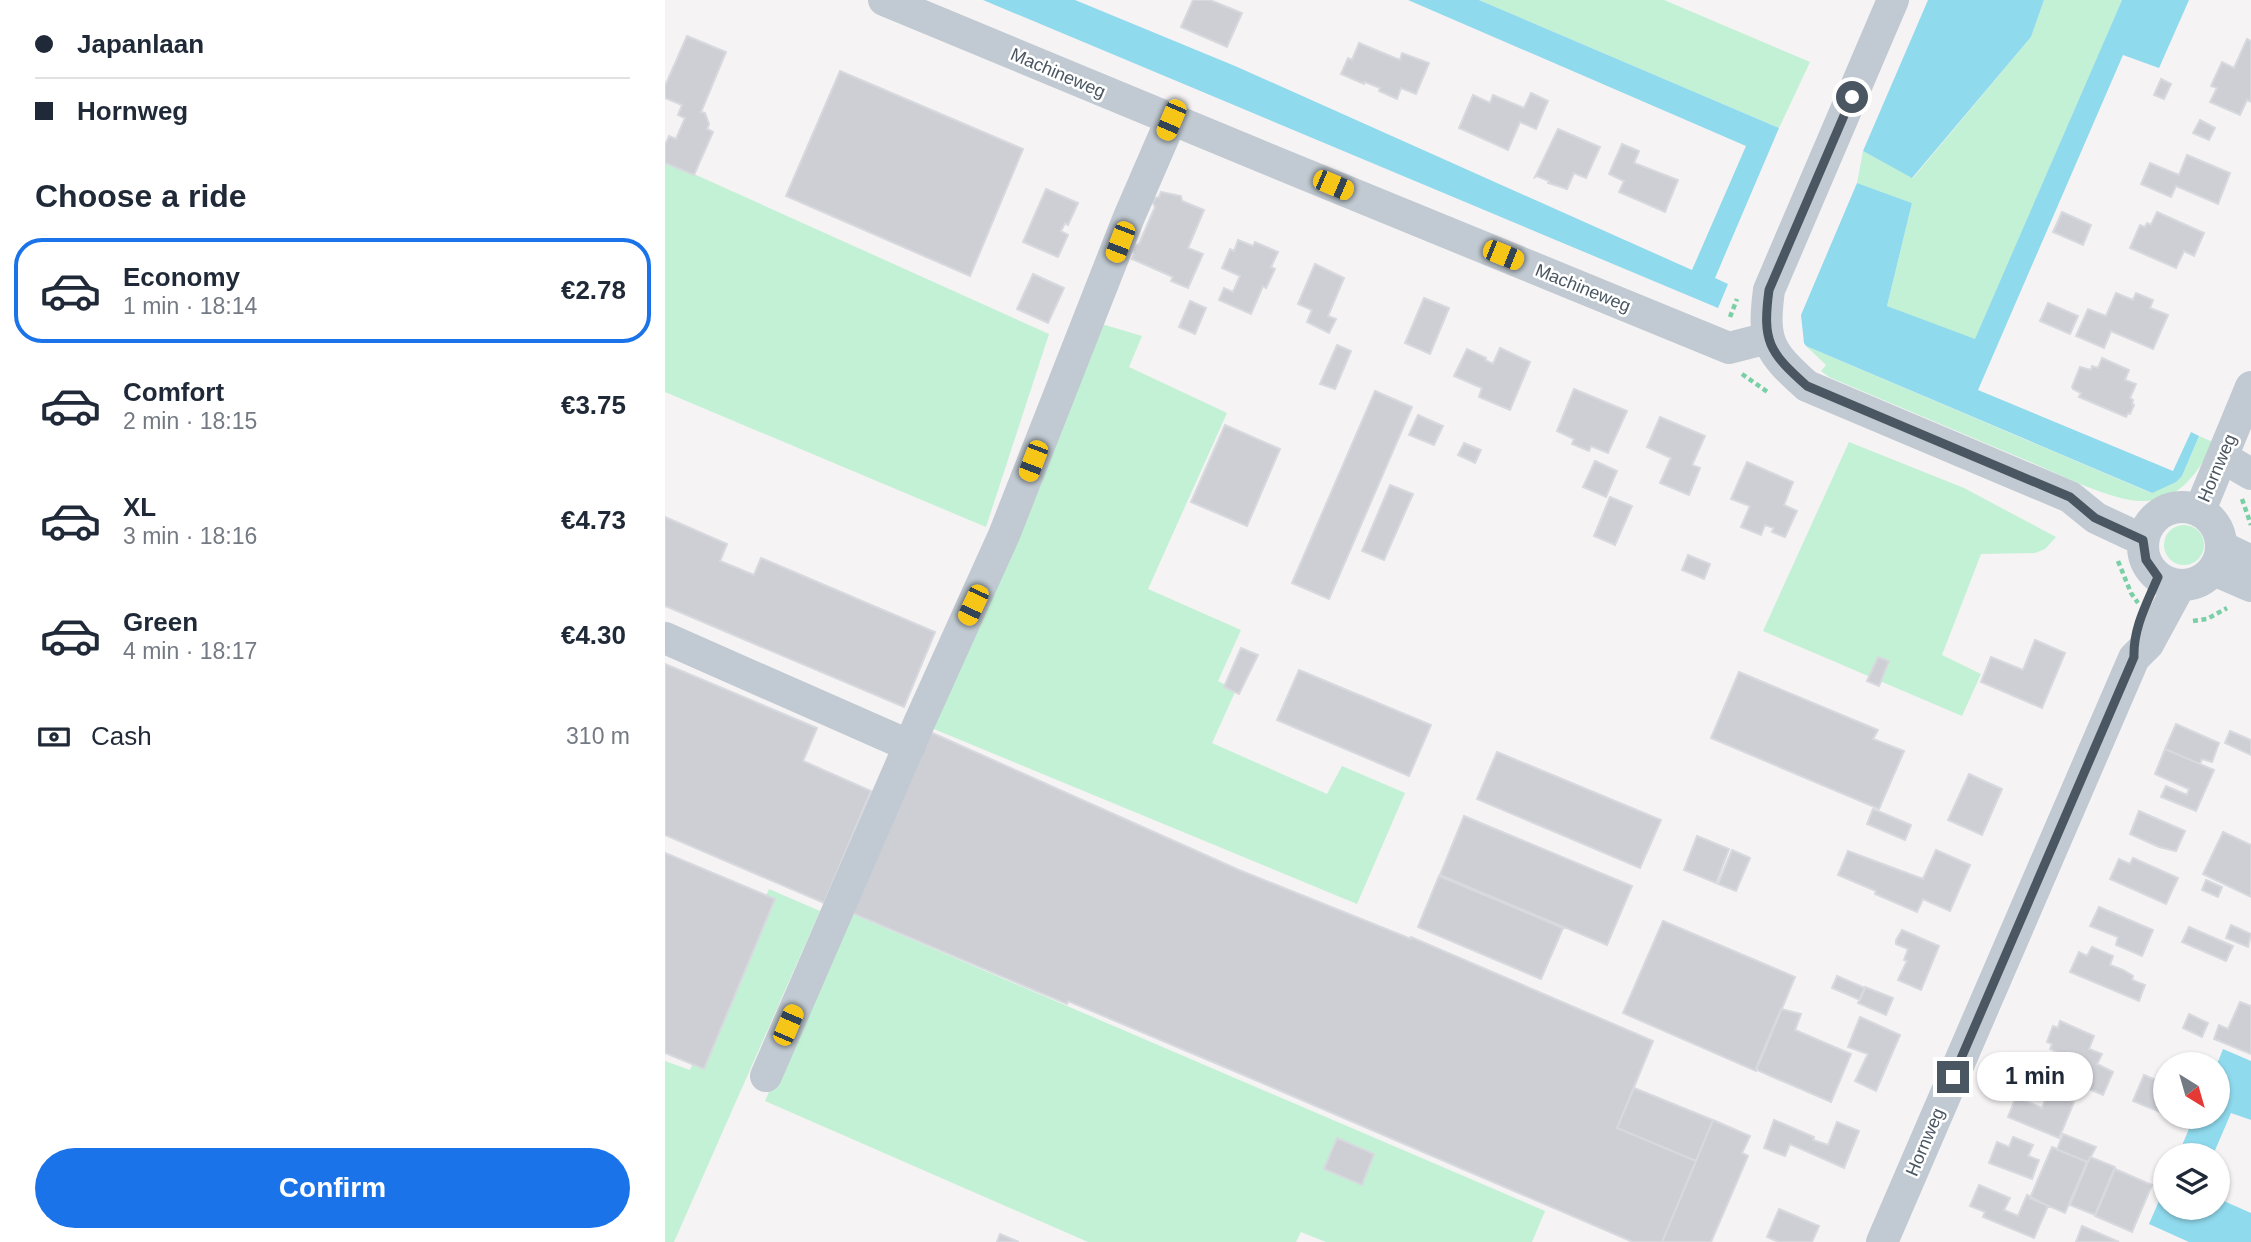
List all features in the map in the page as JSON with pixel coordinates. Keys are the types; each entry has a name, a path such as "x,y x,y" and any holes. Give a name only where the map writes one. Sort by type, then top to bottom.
{"street":[{"name":"Machineweg","path":"884,0 1729,348 1768,338"},
{"path":"1893,0 1769,290 1766,317 1768,338 1775,355 1807,386 2070,497 2095,518 2149,529"},
{"path":"766,1076 1004,535 1129,217 1171,120"},
{"name":"Hornweg","path":"2200,510 2251,387"},
{"path":"2222,457 2251,474"},
{"path":"2175,506 2200,510 2212,519 2220,532 2218,559 2204,579 2193,584 2169,581 2146,560 2149,529 2163,511 2175,506"},
{"path":"2218,559 2251,561"},
{"path":"2218,559 2242,594"},
{"name":"Hornweg","path":"1882,1242 2134,657 2134,640 2143,610 2169,581"},
{"path":"665,638 909,746"}],"path":[{"path":"2185,622 2207,619 2242,594"}],"green space":[{"path":"1479,0 1664,0 1810,62 1779,128"},
{"path":"2044,0 2122,0 1975,340 1887,306 1912,203 1857,183 1863,151 1913,178 2031,37"},
{"path":"665,161 1049,334 986,527 665,392"},
{"path":"1095,322 1142,336 1129,367 1227,413 1148,589 1241,630 1218,681 1236,690 1212,743 1327,794 1342,766 1405,793 1357,904 929,727"},
{"path":"1806,346 2151,493 2182,476 2199,436 2213,442 2195,473 2179,489 2158,499 2145,501 2120,498 2075,482 1829,377 1821,371 1826,365"},
{"path":"1849,442 1964,488 2056,537 2045,549 2035,553 1981,554 1942,655 1981,674 1962,716 1763,631"},
{"path":"2184,525 2192,526 2198,531 2203,537 2203,553 2198,559 2192,564 2184,565 2176,564 2170,559 2165,553 2164,545 2165,537 2170,531 2176,526"},
{"path":"769,889 820,911 674,1242 665,1242 665,1061 690,1070"},
{"path":"848,912 1545,1211 1532,1242 1326,1242 1301,1232 1296,1242 1088,1242 765,1101"}],"water":[{"path":"983,0 1075,0 1235,66 1692,270 1746,146 1408,0 1479,0 1779,128 1715,278 1728,284 1718,308"},
{"path":"1928,0 2044,0 2031,37 1912,178 1863,151"},
{"path":"2122,0 2189,0 2159,68 2123,55 1978,390 2173,471 2191,432 2199,436 2182,476 2176,482 2152,493 1806,346 1801,315 1857,183 1912,203 1887,306 1975,339"},
{"path":"2230,1052 2251,1061 2251,1120 2231,1113 2230,1115"},
{"path":"2189,1129 2224,1129 2218,1143 2183,1143"},
{"path":"2230,1204 2251,1213 2251,1242 2189,1242 2149,1224 2153,1215 2153,1220 2230,1220"}],"building":[{"path":"1193,0 1210,0 1242,13 1227,47 1181,27"},
{"path":"687,36 726,52 701,112 705,113 709,124 707,129 713,132 694,175 665,163 665,145 669,136 676,139 685,118 678,115 682,105 665,98 665,86"},
{"path":"2247,39 2251,41 2251,102 2247,100 2240,115 2210,102 2217,88 2211,86 2222,62 2234,68"},
{"path":"1359,43 1400,60 1402,53 1429,63 1416,94 1401,88 1397,99 1379,91 1380,88 1341,74 1348,58 1352,60"},
{"path":"840,71 1023,149 970,276 786,196"},
{"path":"2161,79 2171,84 2164,99 2154,95"},
{"path":"1531,93 1548,101 1536,129 1520,122 1508,150 1459,128 1473,95 1490,103 1493,95 1524,108"},
{"path":"2200,120 2215,128 2209,140 2193,133"},
{"path":"1558,129 1600,147 1586,178 1574,173 1567,189 1535,177"},
{"path":"1622,144 1639,151 1634,163 1678,180 1665,212 1619,192 1624,181 1609,174"},
{"path":"2187,155 2230,173 2218,204 2176,186 2171,197 2141,184 2150,163 2179,175"},
{"path":"1046,189 1078,203 1068,225 1065,223 1061,231 1068,235 1058,257 1023,242"},
{"path":"1161,192 1181,196 1182,201 1204,210 1188,248 1203,254 1188,288 1171,281 1173,277 1132,259 1132,250 1139,244 1155,207 1155,198 1159,197"},
{"path":"2062,212 2091,225 2083,245 2053,232"},
{"path":"2157,212 2204,233 2194,256 2184,251 2176,268 2130,248 2140,225 2151,225"},
{"path":"1238,240 1253,246 1255,242 1278,252 1271,267 1275,269 1266,288 1263,286 1251,314 1219,300 1224,288 1233,292 1240,276 1222,268 1230,249 1234,251"},
{"path":"1315,264 1344,278 1328,316 1336,319 1329,333 1307,322 1312,310 1298,304"},
{"path":"1033,274 1064,288 1048,323 1017,309"},
{"path":"2116,293 2133,300 2136,293 2153,300 2150,308 2168,315 2153,349 2111,331 2104,348 2076,336 2088,309 2106,316"},
{"path":"1424,298 1449,308 1430,354 1405,343"},
{"path":"1190,301 1206,308 1195,334 1179,327"},
{"path":"2048,303 2078,316 2070,334 2040,321"},
{"path":"1337,345 1351,351 1335,389 1320,384"},
{"path":"1500,348 1530,362 1510,410 1479,397 1482,388 1454,376 1467,349 1493,364"},
{"path":"2102,358 2129,370 2125,380 2136,384 2130,398 2134,405 2126,417 2079,397 2081,393 2072,387 2080,367 2091,370 2092,366 2098,368"},
{"path":"1574,389 1627,411 1608,453 1591,446 1589,451 1572,444 1574,439 1557,431"},
{"path":"1375,391 1412,407 1329,599 1292,583"},
{"path":"1418,415 1443,426 1434,445 1409,435"},
{"path":"1660,417 1705,436 1692,465 1700,468 1689,495 1660,483 1671,458 1647,447"},
{"path":"1225,425 1280,449 1247,526 1191,502"},
{"path":"1464,443 1481,450 1475,463 1458,455"},
{"path":"1595,461 1617,471 1606,497 1583,487"},
{"path":"1747,462 1793,482 1784,505 1797,511 1785,537 1772,532 1774,528 1765,525 1761,535 1741,527 1750,506 1731,499"},
{"path":"1390,485 1413,494 1384,560 1362,551"},
{"path":"1610,497 1632,506 1615,545 1594,536"},
{"path":"665,517 727,544 720,561 754,575 761,558 935,632 904,707 665,606"},
{"path":"1688,555 1710,564 1704,579 1682,570"},
{"path":"2035,640 2065,653 2042,708 1981,682 1991,657 2023,670"},
{"path":"1241,648 1258,655 1239,694 1224,687"},
{"path":"1878,657 1889,661 1879,686 1867,681"},
{"path":"665,664 817,728 803,761 871,791 824,903 665,835"},
{"path":"1299,670 1431,725 1409,776 1277,720"},
{"path":"1739,672 1878,730 1873,739 1904,751 1879,809 1711,738"},
{"path":"2176,724 2219,743 2212,762 2202,759 2200,764 2165,749"},
{"path":"928,731 1239,870 1411,937 1653,1041 1617,1128 1696,1161 1662,1242 1633,1242 1227,1068 850,912"},
{"path":"2230,731 2251,740 2251,755 2225,743"},
{"path":"2165,749 2214,770 2196,811 2161,797 2166,786 2187,795 2189,789 2155,774"},
{"path":"1497,752 1661,820 1640,868 1477,799"},
{"path":"1969,774 2002,789 1982,835 1948,820"},
{"path":"1873,809 1911,825 1905,840 1867,824"},
{"path":"2139,811 2185,831 2176,851 2159,847 2130,834"},
{"path":"1464,816 1632,886 1607,945 1440,875"},
{"path":"2223,832 2251,845 2251,897 2203,874"},
{"path":"1697,836 1729,849 1716,883 1684,870"},
{"path":"1732,850 1750,858 1736,891 1718,884"},
{"path":"1936,850 1970,865 1950,911 1923,899 1917,912 1838,875 1848,851 1923,879"},
{"path":"665,853 775,899 704,1069 665,1053"},
{"path":"2133,858 2178,878 2166,904 2110,879 2119,859 2130,864"},
{"path":"1439,876 1563,928 1541,979 1418,927"},
{"path":"2206,880 2222,887 2218,897 2202,890"},
{"path":"2099,907 2153,930 2142,956 2116,945 2118,937 2090,926"},
{"path":"1663,921 1795,977 1756,1071 1623,1013"},
{"path":"2231,925 2251,934 2248,947 2226,938"},
{"path":"2189,927 2233,946 2226,961 2182,942"},
{"path":"1902,930 1939,946 1921,990 1898,980 1907,961 1904,960 1908,949 1896,944"},
{"path":"2092,947 2113,956 2110,965 2133,976 2132,980 2145,985 2139,1001 2070,972 2079,952 2087,956"},
{"path":"1837,976 1865,988 1860,1000 1832,988"},
{"path":"1865,987 1893,998 1886,1015 1858,1003"},
{"path":"2240,1002 2251,1006 2251,1054 2214,1039 2219,1025 2228,1029"},
{"path":"1781,1009 1801,1014 1795,1030 1851,1054 1831,1102 1756,1068"},
{"path":"2189,1014 2208,1023 2202,1037 2183,1028"},
{"path":"1860,1017 1900,1035 1876,1091 1855,1081 1868,1054 1848,1047"},
{"path":"2060,1021 2094,1036 2089,1049 2102,1054 2097,1064 2113,1072 2103,1095 2087,1088 2085,1090 2073,1081 2081,1062 2050,1049 2052,1044 2047,1042 2053,1026 2058,1028"},
{"path":"2144,1075 2153,1079 2153,1109 2133,1101"},
{"path":"1634,1088 1713,1120 1696,1161 1617,1128"},
{"path":"2049,1091 2074,1102 2059,1138 2008,1117 2016,1097 2042,1108"},
{"path":"1713,1120 1750,1136 1742,1153 1748,1156 1711,1242 1662,1242"},
{"path":"1774,1120 1828,1145 1837,1122 1859,1131 1844,1168 1790,1144 1785,1156 1764,1148"},
{"path":"2063,1134 2096,1147 2088,1162 2057,1150"},
{"path":"2013,1137 2033,1145 2028,1156 2039,1160 2032,1179 1989,1163 1997,1142 2009,1147"},
{"path":"1337,1138 1374,1154 1362,1185 1324,1169"},
{"path":"2052,1147 2087,1162 2065,1213 2030,1198"},
{"path":"2090,1157 2115,1167 2095,1215 2070,1205"},
{"path":"2115,1169 2152,1185 2132,1232 2095,1216"},
{"path":"1979,1185 2010,1198 2004,1210 2018,1216 2027,1195 2048,1206 2034,1238 1983,1217 1985,1212 1970,1206"},
{"path":"1779,1209 1819,1226 1812,1242 1779,1242 1767,1237"},
{"path":"2082,1226 2119,1242 2076,1242"},
{"path":"1000,1234 1019,1242 997,1242"}],"route":[{"path":"1852,97 1769,290 1766,317 1768,338 1775,355 1807,386 2070,497 2095,518 2143,540 2146,560 2158,577 2143,610 2134,640 2134,657 1953,1077"}]}
